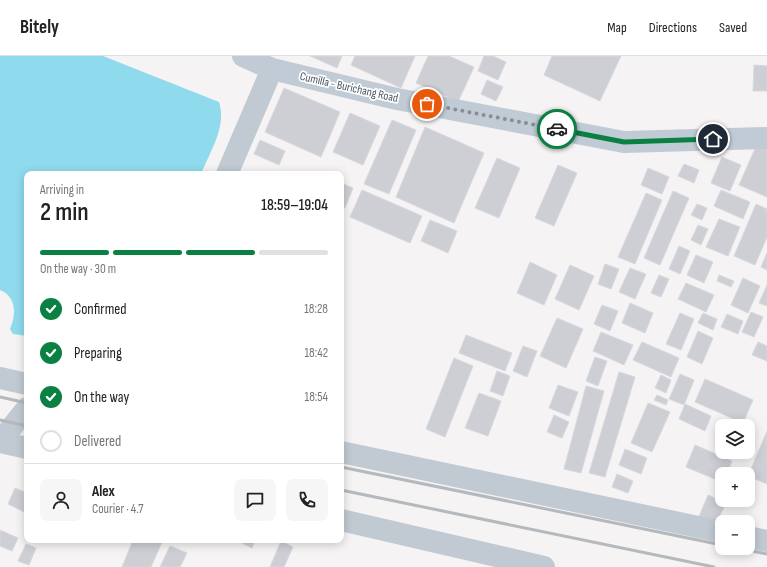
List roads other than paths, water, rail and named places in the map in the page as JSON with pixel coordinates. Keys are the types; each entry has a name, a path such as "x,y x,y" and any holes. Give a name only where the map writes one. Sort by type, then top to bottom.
{"main road":[{"name":"Cumilla - Burichang Road","path":"243,56 272,68 396,99 624,142 767,138"}],"street":[{"path":"228,171 272,68"},
{"path":"0,378 24,383"},
{"path":"24,412 0,442 24,447"},
{"path":"344,453 715,531"},
{"path":"344,521 544,567"},
{"path":"755,538 767,541"}],"water":[{"path":"0,56 103,56 219,102 221,120 219,130 202,171 24,171 24,336 13,334 10,329 14,307 10,297 0,290"}],"railway":[{"path":"0,397 24,402"},
{"path":"0,420 24,425"},
{"path":"344,468 715,544"},
{"path":"344,491 714,567"},
{"path":"755,552 767,554"}]}
